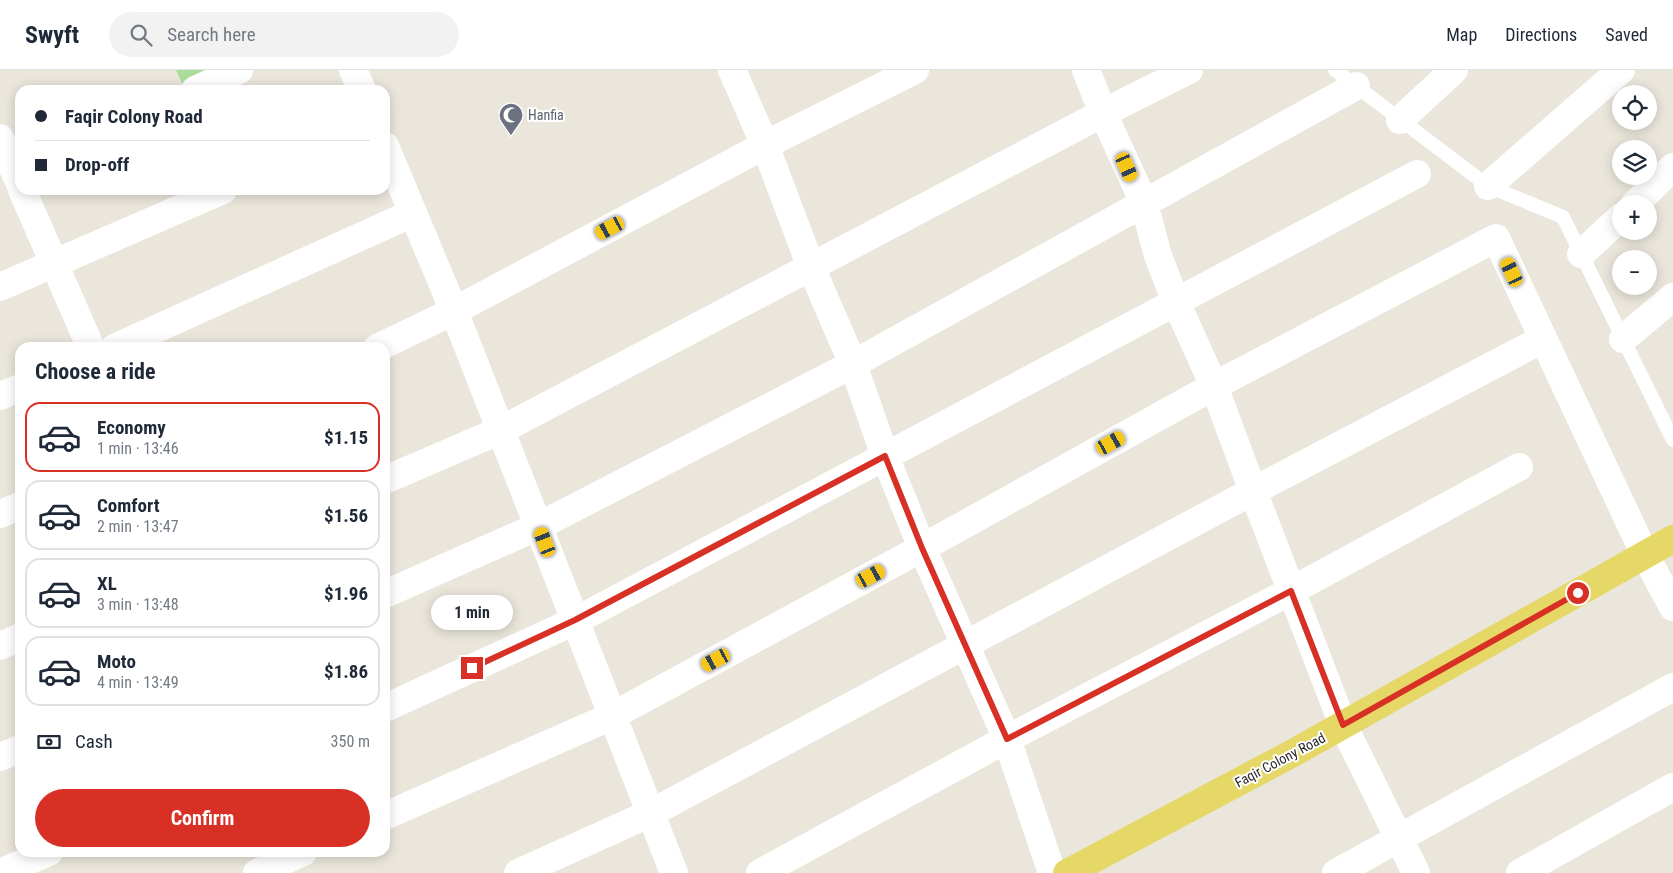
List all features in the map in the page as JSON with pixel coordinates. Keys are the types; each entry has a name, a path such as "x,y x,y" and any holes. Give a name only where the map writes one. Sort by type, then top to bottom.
{"main road":[{"name":"Faqir Colony Road","path":"1067,873 1343,725 1673,539"}],"street":[{"path":"206,85 239,70"},
{"path":"353,70 360,85"},
{"path":"732,70 765,145 811,267 853,364 885,456 922,548 1007,739 1052,873"},
{"path":"389,342 454,311 765,145 915,70"},
{"path":"1086,70 1103,113 1144,203 1158,256 1176,302 1214,386 1343,725 1416,873"},
{"path":"390,478 501,430 1103,113 1189,70"},
{"path":"1400,120 1454,70"},
{"path":"1488,186 1621,70"},
{"path":"390,592 538,526 853,364 1356,86"},
{"path":"0,138 15,179"},
{"path":"390,158 454,311 674,873"},
{"path":"1644,195 1673,167"},
{"path":"390,706 575,620 1418,174"},
{"path":"22,195 88,342"},
{"path":"0,287 212,195"},
{"path":"127,342 413,213"},
{"path":"1581,254 1612,225"},
{"path":"390,814 612,716 922,548 1214,386 1496,238 1645,555 1673,607"},
{"path":"1624,339 1673,297"},
{"path":"518,873 650,814 965,644 1543,339"},
{"path":"0,396 15,390"},
{"path":"760,873 1007,739 1291,591 1519,466"},
{"path":"0,514 15,508"},
{"path":"0,646 15,640"},
{"path":"1336,873 1673,686"},
{"path":"0,757 15,751"},
{"path":"1520,873 1673,787"},
{"path":"0,873 37,857"},
{"path":"257,873 299,858"}],"lane":[{"path":"1335,70 1488,186 1563,217 1673,440"}],"green space":[{"path":"176,70 239,70 198,85 183,85"}],"place":[{"name":"Hanfia","path":"511,136"}],"route":[{"path":"472,668 575,620 885,456 922,548 1007,739 1291,591 1343,725 1578,593"}]}
